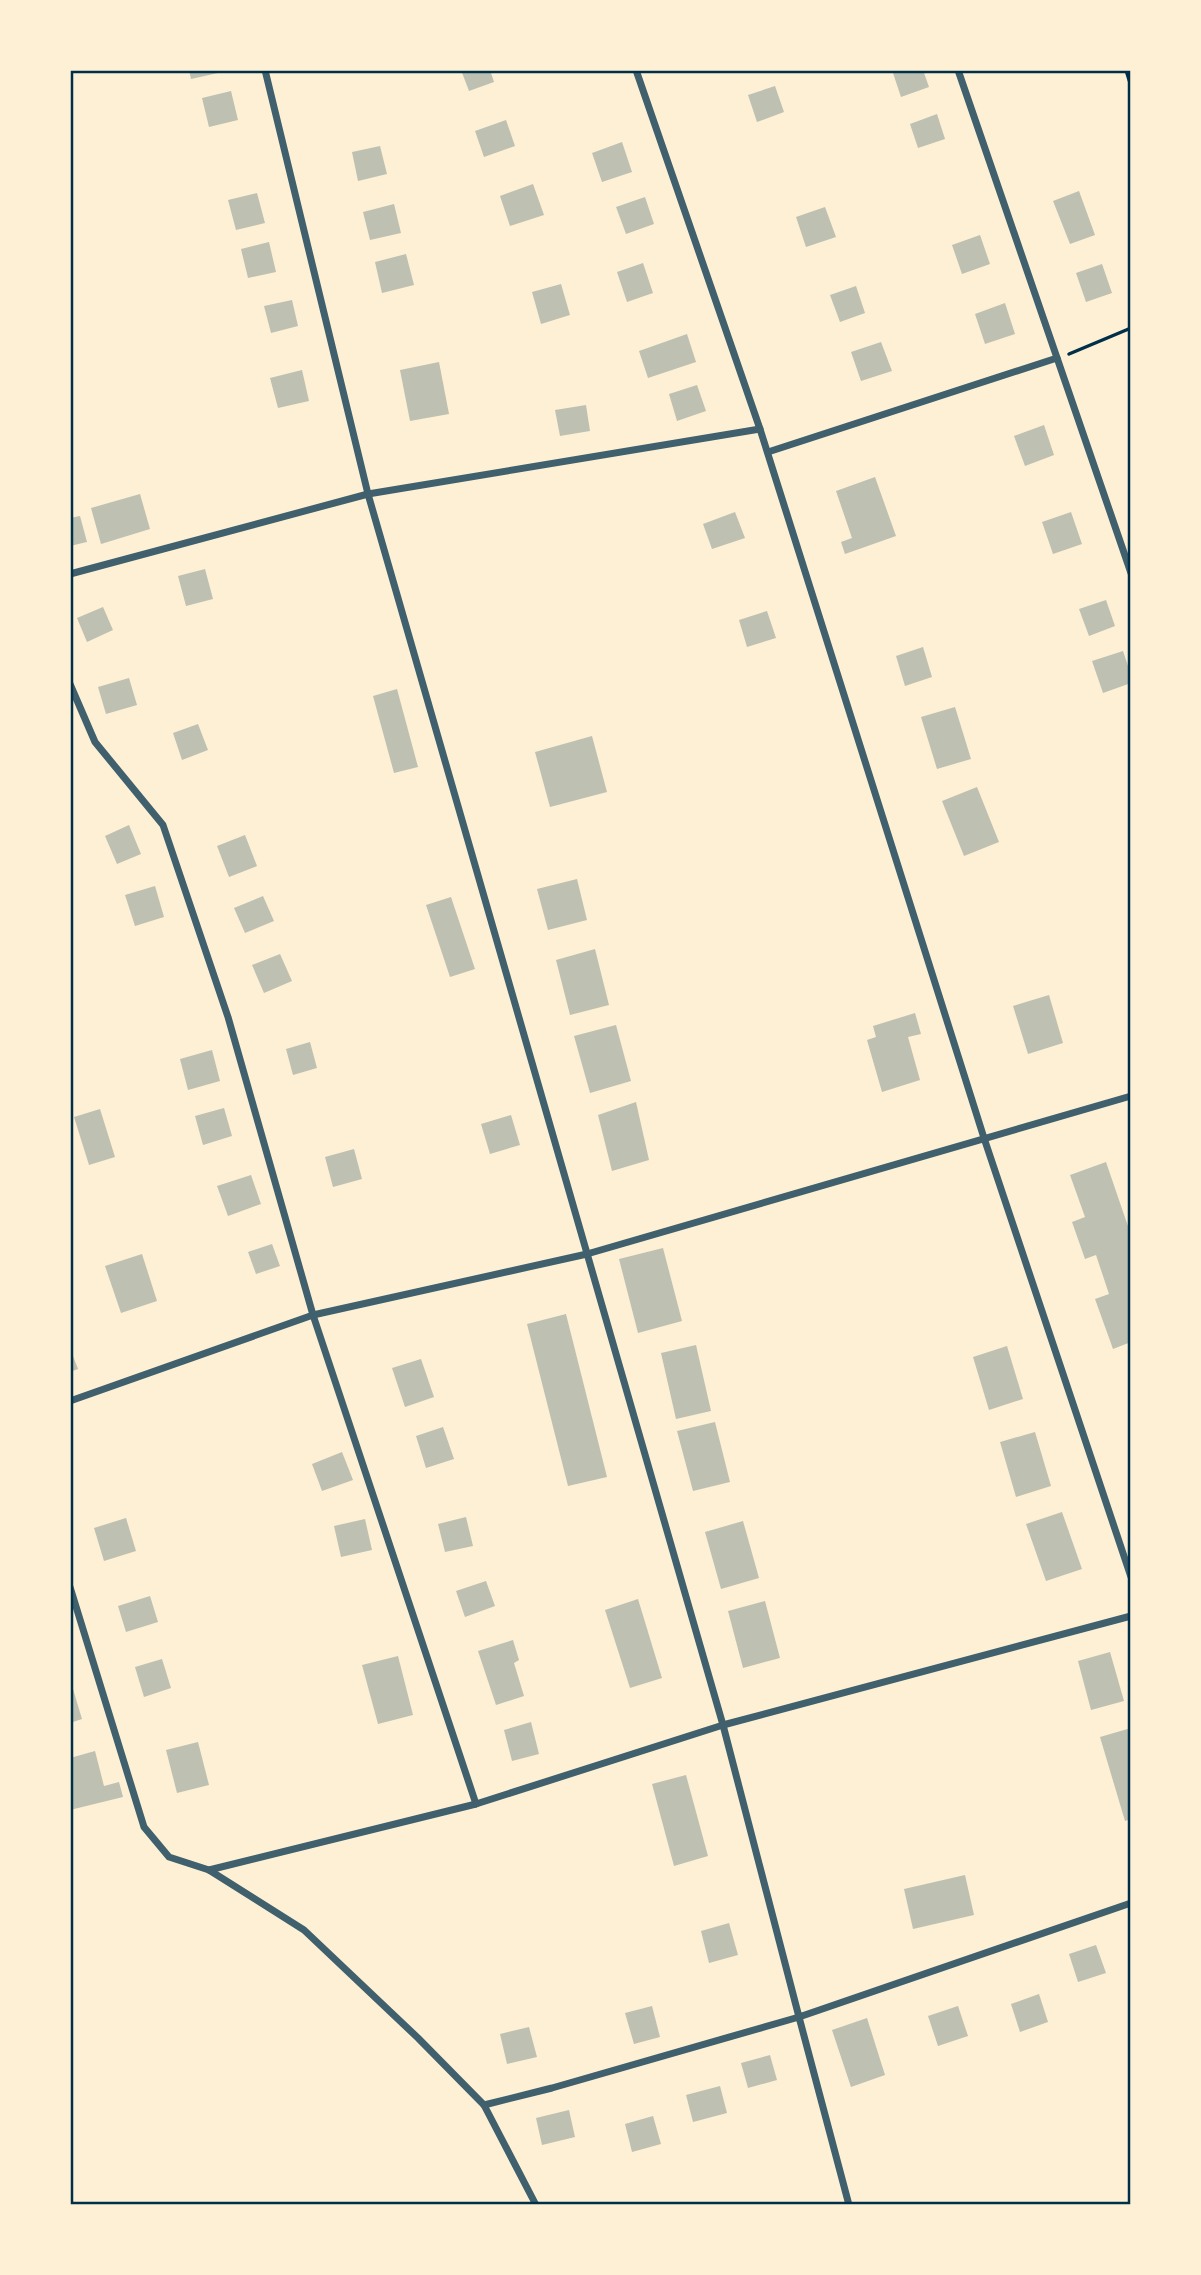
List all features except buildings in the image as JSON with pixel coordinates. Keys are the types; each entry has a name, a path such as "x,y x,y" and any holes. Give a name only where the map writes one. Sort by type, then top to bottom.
{"street":[{"path":"265,70 368,494 723,1726 849,2205"},
{"path":"635,70 761,429 984,1138 1131,1577"},
{"path":"958,70 1131,573"},
{"path":"768,452 1057,358"},
{"path":"70,574 368,494 761,429"},
{"path":"70,684 95,742 163,825 228,1017 313,1315 476,1804"},
{"path":"70,1401 313,1315 587,1254 1131,1096"},
{"path":"70,1587 144,1827 169,1857 209,1870 304,1930 418,2038 484,2105 536,2205"},
{"path":"209,1870 476,1804 723,1726 1131,1616"},
{"path":"484,2105 799,2017 1131,1903"}],"path":[{"path":"1126,70 1131,86"},
{"path":"1057,358 1131,328"}]}
